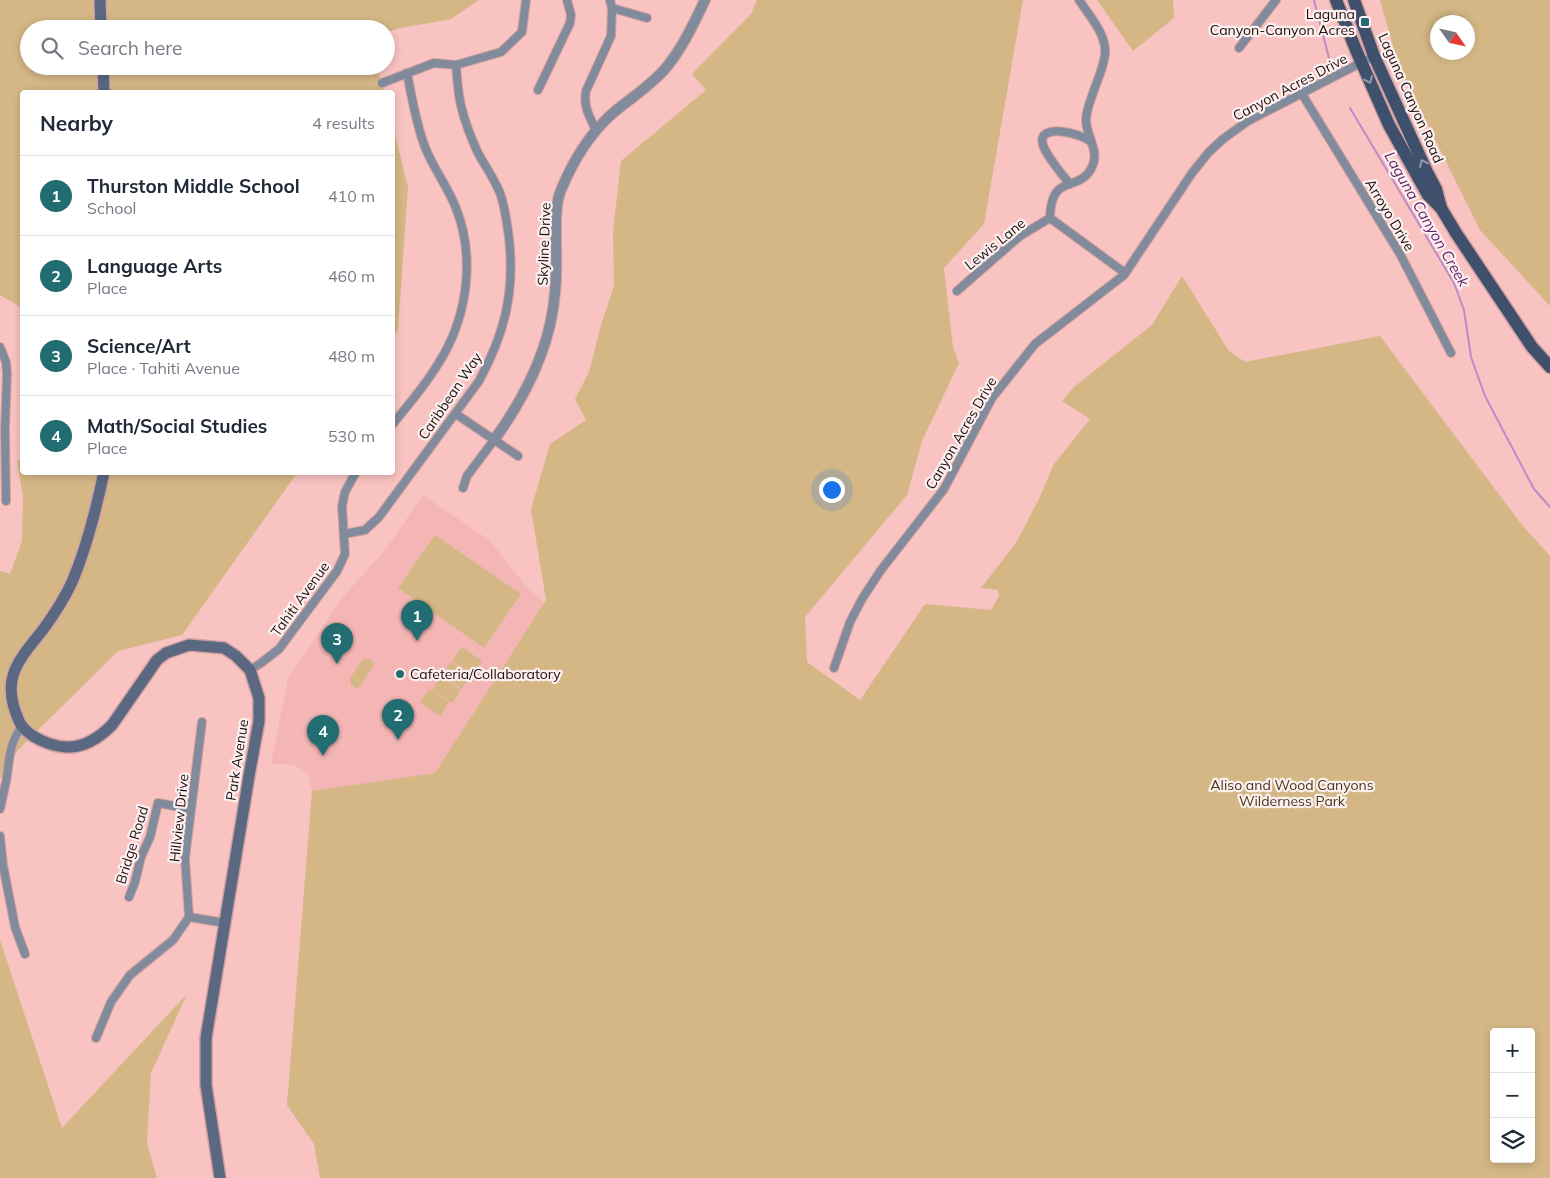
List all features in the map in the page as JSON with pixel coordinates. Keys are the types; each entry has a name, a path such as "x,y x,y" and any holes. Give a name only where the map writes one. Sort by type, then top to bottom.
{"main road":[{"path":"100,0 101,20"},
{"name":"Laguna Canyon Road","path":"1336,0 1389,125 1428,195 1441,208 1483,275 1532,347 1550,367"},
{"name":"Laguna Canyon Road","path":"1354,0 1374,56 1436,189 1441,208"},
{"path":"103,75 104,90"},
{"path":"22,726 15,713 11,698 10,686 12,675 18,660 52,617 71,584 89,537 103,475"},
{"name":"Park Avenue","path":"22,726 34,737 58,747 81,745 92,741 104,734 112,725 157,660 166,653 189,645 224,648 236,656 250,670 259,698 259,721 206,1038 206,1086 220,1178"}],"street":[{"path":"382,83 434,62 456,64 501,52 522,32 526,0"},
{"path":"538,90 570,24 571,15 567,0"},
{"name":"Skyline Drive","path":"463,488 467,476 510,418 526,392 545,347 556,292 556,217 560,192 583,146 596,130 614,112 655,80 666,68 688,33 705,0"},
{"path":"1079,0 1104,41 1105,54 1101,71 1086,113 1086,122 1095,159 1092,169 1070,184 1063,185 1055,194 1050,208 1050,218 1125,273"},
{"path":"1238,48 1276,0"},
{"path":"596,130 585,108 584,99 611,36 611,4 647,18"},
{"name":"Canyon Acres Drive","path":"834,668 850,622 862,599 881,570 944,489 992,398 1036,344 1125,273 1192,173 1223,138 1248,121 1374,56"},
{"name":"Caribbean Way","path":"344,534 365,530 379,517 456,414 479,381 492,356 507,310 511,271 505,212 492,174 480,155 466,123 461,105 456,64"},
{"path":"395,421 438,366 451,342 464,303 466,265 466,248 456,208 425,147 418,127 407,74"},
{"name":"Arroyo Drive","path":"1302,94 1400,254 1451,352"},
{"path":"1070,184 1060,173 1043,145 1042,140 1044,136 1050,132 1061,131 1086,137 1091,142"},
{"name":"Lewis Lane","path":"957,291 1020,236 1050,218"},
{"path":"0,347 6,362 7,374 5,429 6,501"},
{"path":"456,414 518,456"},
{"name":"Tahiti Avenue","path":"250,670 279,650 337,571 345,554 342,506 345,492 354,475"},
{"name":"Hillview Drive","path":"189,917 185,858 202,722"},
{"path":"0,809 6,784 10,752 14,737 22,726"},
{"name":"Bridge Road","path":"129,897 141,857 150,837 158,803 191,809"},
{"path":"0,836 2,866 15,927 26,954"},
{"path":"96,1038 111,1002 130,976 173,940 189,917 225,923"}],"shaded area":[{"path":"423,495 489,540 526,586 544,603 435,773 312,791 308,775 295,765 271,763 288,678 343,597 386,549"}],"green space":[{"path":"0,0 479,0 451,19 395,29 395,20 20,20 20,75 379,75 383,90 20,90 20,307 0,295"},
{"name":"Aliso and Wood Canyons Wilderness Park","path":"757,0 1023,0 984,224 944,268 953,347 959,363 922,441 907,495 805,617 807,662 860,700 925,604 991,610 999,596 998,590 981,588 1016,543 1038,501 1054,464 1090,419 1062,401 1074,387 1152,325 1182,276 1229,351 1245,362 1380,336 1522,525 1550,556 1550,1178 320,1178 314,1144 287,1105 312,791 435,773 546,600 531,509 550,444 586,420 575,399 589,372 601,325 614,286 613,232 621,161 706,90 692,74 751,14"},
{"path":"1097,0 1173,0 1174,18 1133,51"},
{"path":"1380,0 1550,0 1550,306 1480,230 1399,67"},
{"path":"395,135 408,187 398,329 395,334"},
{"path":"20,460 20,475 296,475 182,635 118,651 18,750 0,779 0,571 10,574 22,541 23,496 17,461"},
{"path":"435,535 521,594 484,648 398,588"},
{"path":"462,647 482,661 473,675 452,661"},
{"path":"363,659 369,659 375,663 358,689 351,685 350,678"},
{"path":"451,662 471,675 462,689 442,675"},
{"path":"441,676 461,690 452,703 432,690"},
{"path":"429,689 449,702 440,716 420,702"},
{"path":"0,940 62,1128 187,994 151,1073 147,1143 157,1178 0,1178"}],"waterway":[{"name":"Laguna Canyon Creek","path":"1314,0 1329,58"},
{"name":"Laguna Canyon Creek","path":"1350,108 1454,283 1464,310 1471,357 1485,396 1534,489 1550,507"}],"place":[{"name":"Laguna Canyon-Canyon Acres","path":"1365,22"},
{"name":"Thurston Middle School","path":"417,641"},
{"name":"Science/Art","path":"337,664"},
{"name":"Cafeteria/Collaboratory","path":"400,674"},
{"name":"Language Arts","path":"398,740"},
{"name":"Math/Social Studies","path":"323,756"}]}
